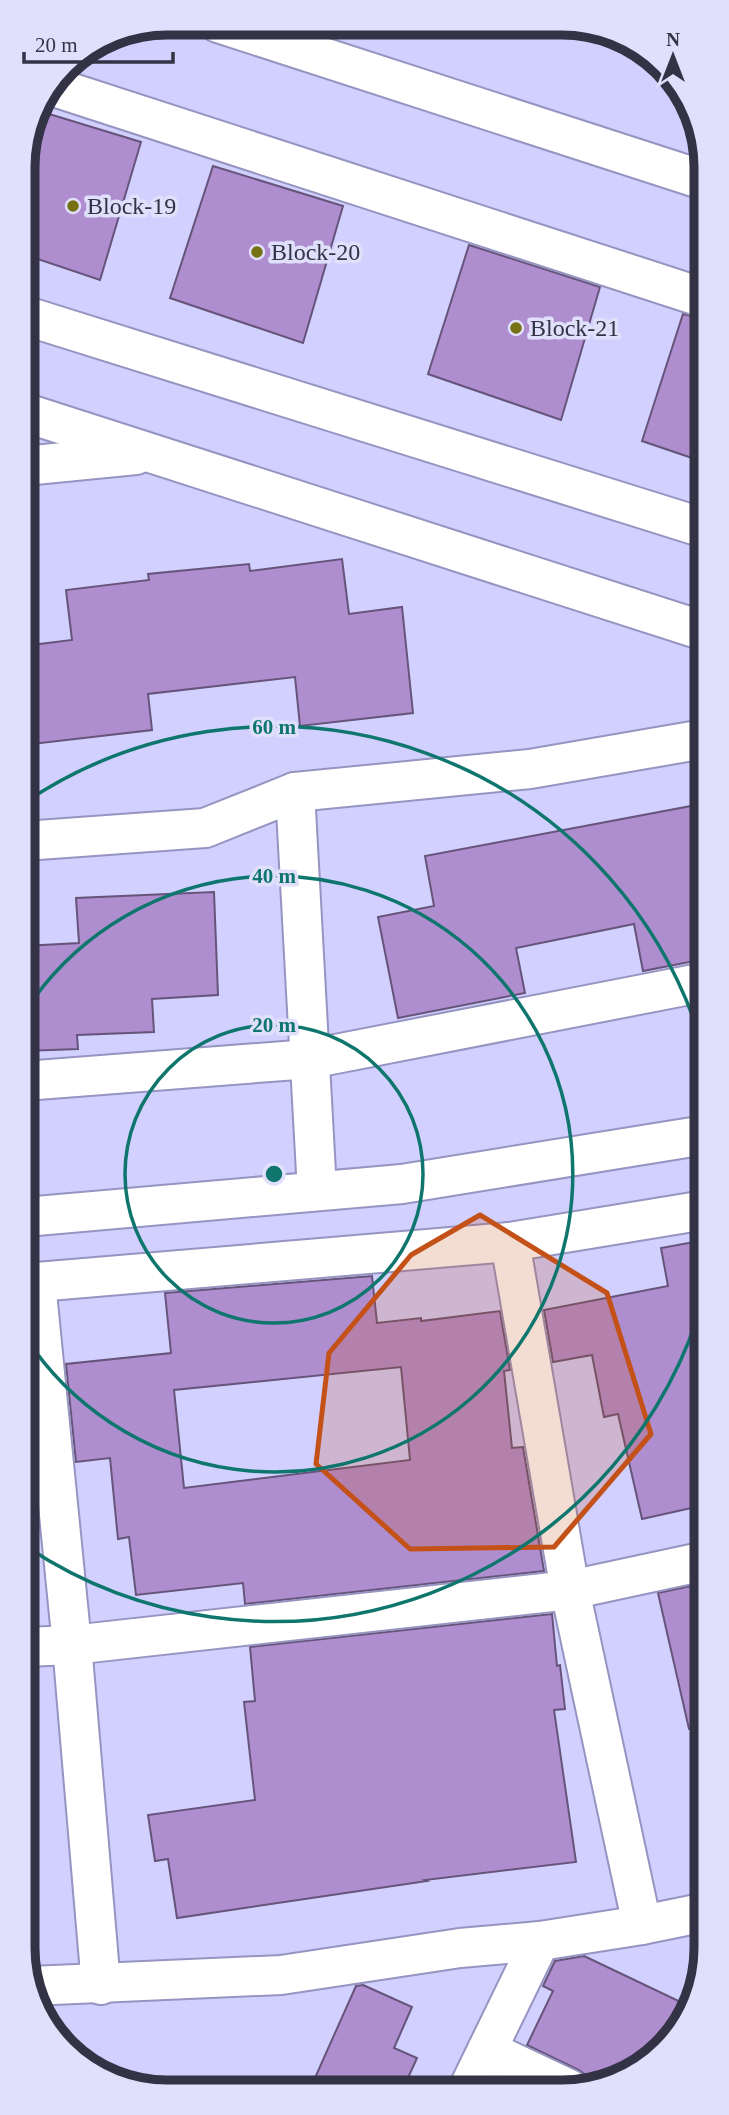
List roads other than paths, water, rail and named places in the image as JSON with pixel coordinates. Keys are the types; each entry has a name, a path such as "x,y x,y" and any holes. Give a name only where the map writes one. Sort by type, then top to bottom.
{"lane":[{"path":"255,35 694,177"},
{"path":"61,89 694,295"},
{"path":"35,318 694,525"},
{"path":"35,416 694,628"},
{"path":"35,465 149,454"},
{"path":"35,840 205,828 295,792 530,769 694,741"},
{"path":"295,792 317,1191"},
{"path":"35,1080 310,1059 694,984"},
{"path":"35,1216 402,1184 694,1137"},
{"path":"35,1283 510,1242 694,1212"},
{"path":"510,1242 570,1590 642,1925"},
{"path":"35,1326 72,1645 101,1985"},
{"path":"35,1647 72,1645 570,1590 694,1563"},
{"path":"41,1986 281,1975 460,1948 540,1941 694,1914"},
{"path":"472,2080 540,1941"},
{"path":"487,2050 550,2080"}],"place":[{"name":"Block-19","path":"73,206"},
{"name":"Block-20","path":"257,252"},
{"name":"Block-21","path":"516,328"}]}
